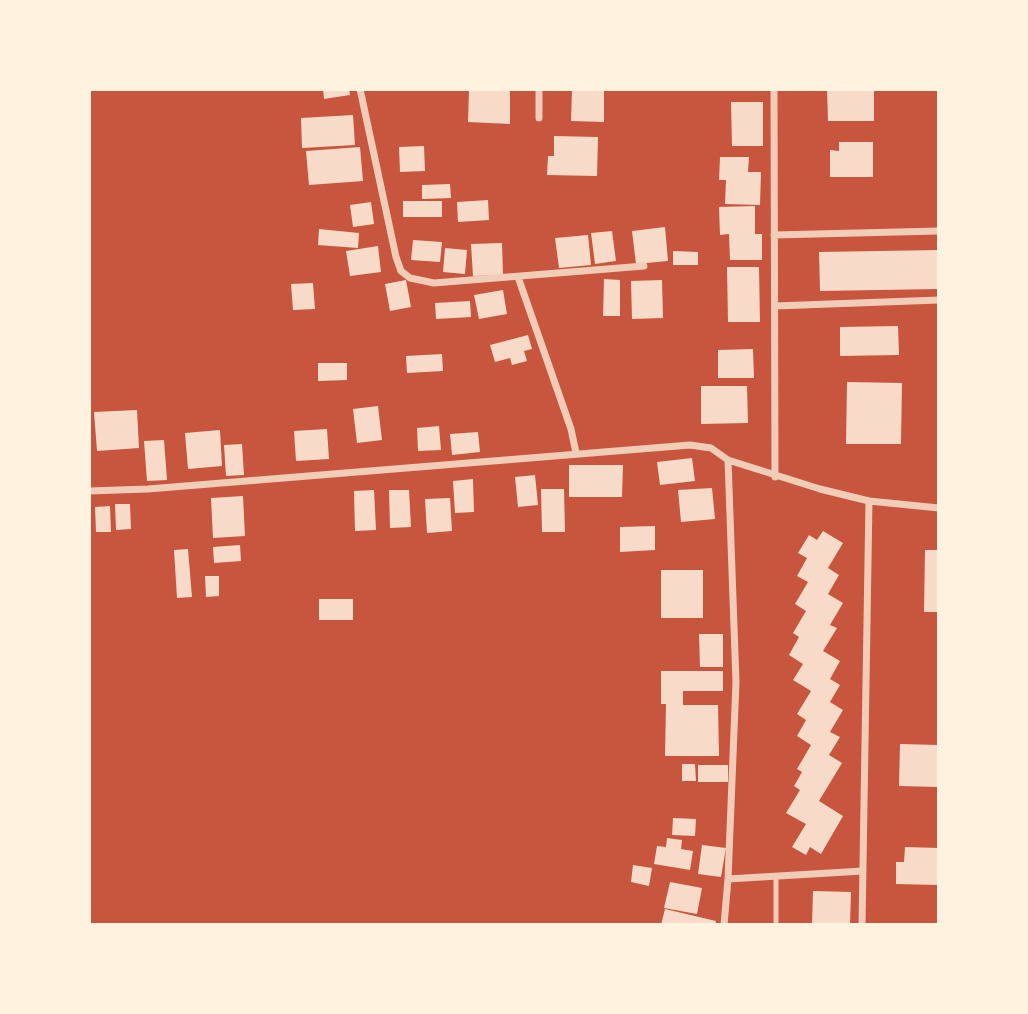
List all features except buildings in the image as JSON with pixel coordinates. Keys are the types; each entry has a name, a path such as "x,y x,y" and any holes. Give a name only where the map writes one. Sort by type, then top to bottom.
{"street":[{"path":"360,89 396,257 401,271 410,278 434,283 643,266"},
{"path":"539,89 539,118"},
{"path":"774,89 775,477"},
{"path":"774,235 939,231"},
{"path":"518,276 571,429 576,453"},
{"path":"775,306 939,300"},
{"path":"89,491 148,489 690,445 710,448 728,460 775,477 869,501 939,508"},
{"path":"724,925 736,681 728,460"},
{"path":"862,925 869,501"},
{"path":"728,879 863,871"}],"lane":[{"path":"776,876 776,925"}]}
